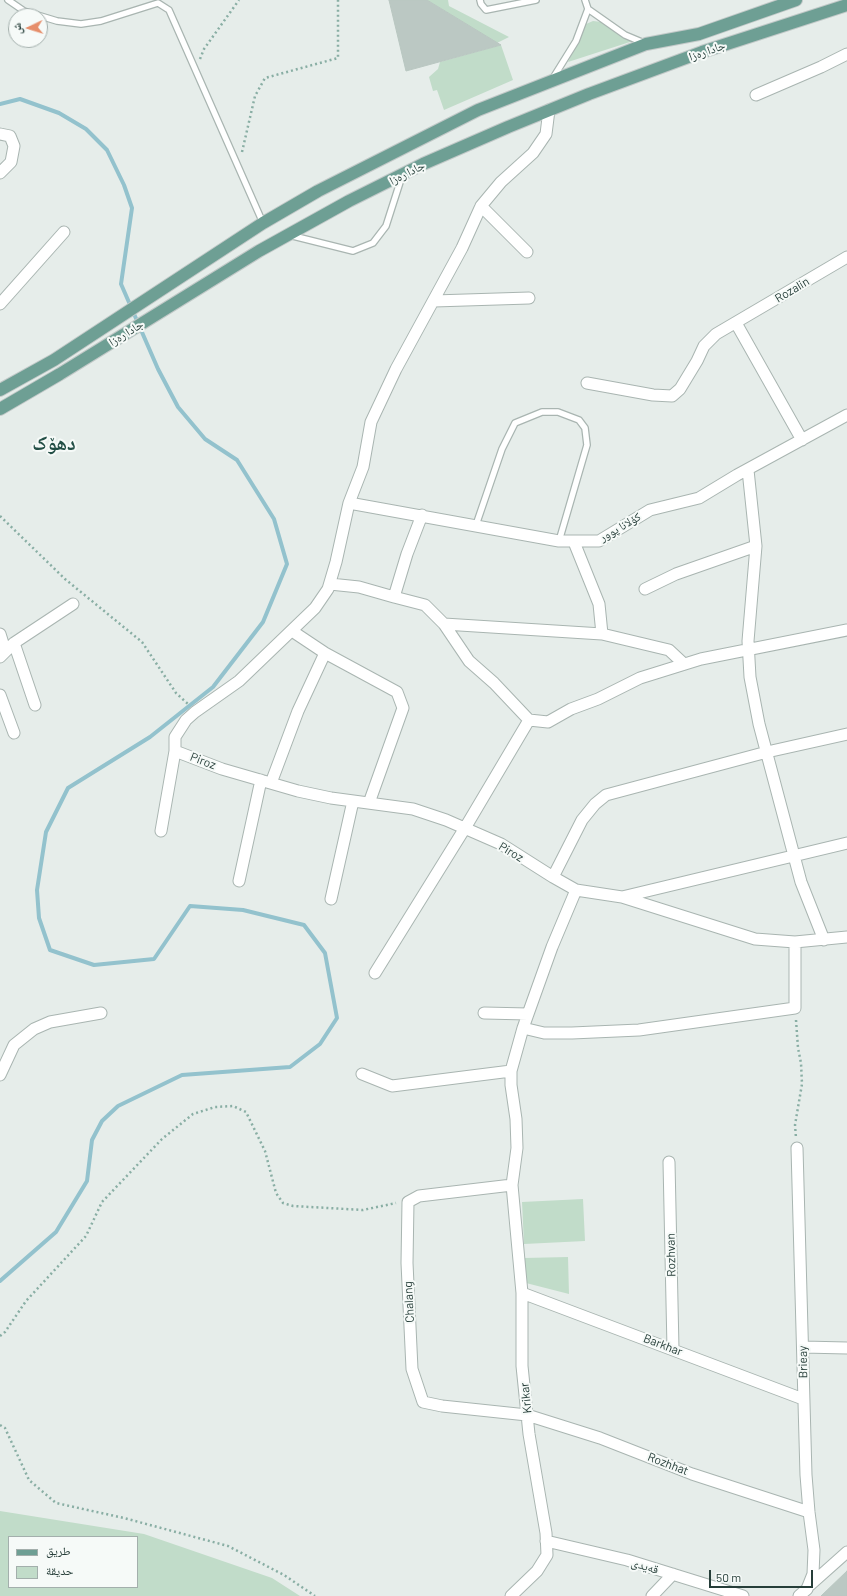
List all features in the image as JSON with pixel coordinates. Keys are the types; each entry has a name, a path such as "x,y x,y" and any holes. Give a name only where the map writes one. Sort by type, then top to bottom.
{"main road":[{"name":"جادا ره‌زا","path":"0,390 54,360 189,273 263,223 318,191 478,110 646,44 698,34 796,0"},
{"name":"جادا ره‌زا","path":"0,410 289,235 349,201 403,174 549,110 702,52 847,5"}],"street":[{"path":"756,95 847,54"},
{"path":"161,831 175,751 176,737 186,720 239,681 292,632 315,608 328,589 349,503 363,467 371,422 396,369 462,248 481,206 501,182 538,147 546,134 549,110"},
{"path":"0,134 10,136 14,146 11,162 0,173"},
{"path":"481,206 527,252"},
{"path":"0,304 64,232"},
{"name":"Rozalin","path":"587,383 653,395 672,396 680,389 704,346 716,334 847,257"},
{"path":"434,301 529,298"},
{"path":"736,323 802,440"},
{"name":"کۆلانا پوور","path":"349,503 422,515 558,541 599,541 650,510 699,498 847,415"},
{"path":"748,470 756,546 748,650 750,677 767,752 801,882 824,940"},
{"path":"394,597 407,554 422,515"},
{"path":"574,542 600,604 602,634"},
{"path":"645,589 676,574 756,546"},
{"path":"330,584 359,587 425,605 444,624 469,661 494,683 529,720 548,722 571,709 598,699 640,678 684,664 805,637 847,630"},
{"path":"6,650 73,604"},
{"path":"444,624 602,634 669,650 684,664"},
{"path":"292,632 325,654 397,692 403,708 368,803"},
{"path":"0,634 6,650 35,705"},
{"path":"239,881 266,782 325,654"},
{"path":"0,695 14,734"},
{"path":"375,973 465,828 529,720"},
{"path":"553,877 582,820 595,804 606,795 767,752 847,734"},
{"name":"Piroz","path":"175,751 222,769 298,791 353,801 413,809 446,820 501,844 576,890 622,898 755,939 795,942 847,938"},
{"path":"331,899 353,801"},
{"path":"622,898 847,844"},
{"name":"Krikar","path":"511,1596 537,1571 546,1555 546,1541 529,1434 522,1366 522,1292 512,1185 517,1148 516,1119 511,1086 511,1071 523,1028 552,947 576,890"},
{"path":"523,1028 544,1033 639,1030 795,1008 795,942"},
{"path":"0,1075 14,1045 34,1029 50,1022 101,1013"},
{"path":"484,1013 528,1014"},
{"path":"362,1074 392,1086 511,1071"},
{"name":"Brieay","path":"797,1148 803,1347 803,1399 809,1512 814,1550 813,1574 803,1592"},
{"name":"Rozhvan","path":"669,1162 673,1349"},
{"path":"408,1202 419,1196 512,1185"},
{"name":"Chalang","path":"408,1202 407,1263 412,1369 423,1402 442,1406 528,1415"},
{"name":"Barkhar","path":"522,1292 803,1399"},
{"path":"803,1347 847,1348"},
{"name":"Rozhhat","path":"528,1415 600,1438 692,1474 809,1512"},
{"name":"قەیدی","path":"546,1541 627,1560 743,1596"},
{"path":"803,1592 847,1552"},
{"path":"652,1596 673,1574"}],"lane":[{"path":"8,0 24,11 57,21 81,24 101,21 158,3 169,10 263,223"},
{"path":"480,0 481,4 486,10 536,0"},
{"path":"585,0 588,9 625,35 646,44"},
{"path":"551,82 576,41 588,9"},
{"path":"289,235 353,251 373,243 386,226 403,174"},
{"path":"476,525 502,449 515,423 542,412 558,412 579,420 585,428 586,445 558,541"}],"path":[{"path":"196,70 204,49 239,0"},
{"path":"237,164 245,144 255,96 266,78 338,58 338,0"},
{"path":"0,516 65,579 142,642 176,693 192,708"},
{"path":"795,1008 802,1084 794,1125 797,1148"},
{"path":"0,1336 26,1301 86,1236 102,1202 162,1139 193,1114 215,1107 233,1106 246,1112 265,1150 276,1194 283,1203 293,1206 363,1210 408,1202"},
{"path":"0,1426 5,1428 29,1480 56,1503 124,1518 228,1546 284,1575 315,1596"}],"green space":[{"path":"427,0 448,0 449,6 509,37 497,43"},
{"path":"593,21 602,22 616,33 633,41 568,62 586,24"},
{"path":"501,45 513,80 444,110 437,90 433,91 429,77 438,69 440,62"},
{"path":"583,1199 585,1241 524,1244 522,1202"},
{"path":"568,1257 569,1294 526,1283 524,1258"},
{"path":"0,1511 144,1534 272,1578 300,1596 0,1596"}],"building":[{"path":"389,0 427,0 501,45 406,71"},
{"path":"847,1571 847,1596 821,1596"}],"waterway":[{"path":"0,104 20,99 59,113 86,129 107,150 124,185 132,208 121,284 158,369 178,407 205,439 237,460 274,519 287,564 263,622 213,687 150,737 68,788 46,832 37,890 39,918 50,950 94,965 154,959 190,906 243,910 304,925 325,953 337,1018 320,1044 290,1067 182,1075 118,1106 102,1121 92,1140 87,1181 56,1232 0,1281"}],"district":[{"name":"دھۆک","path":"54,443"}]}
